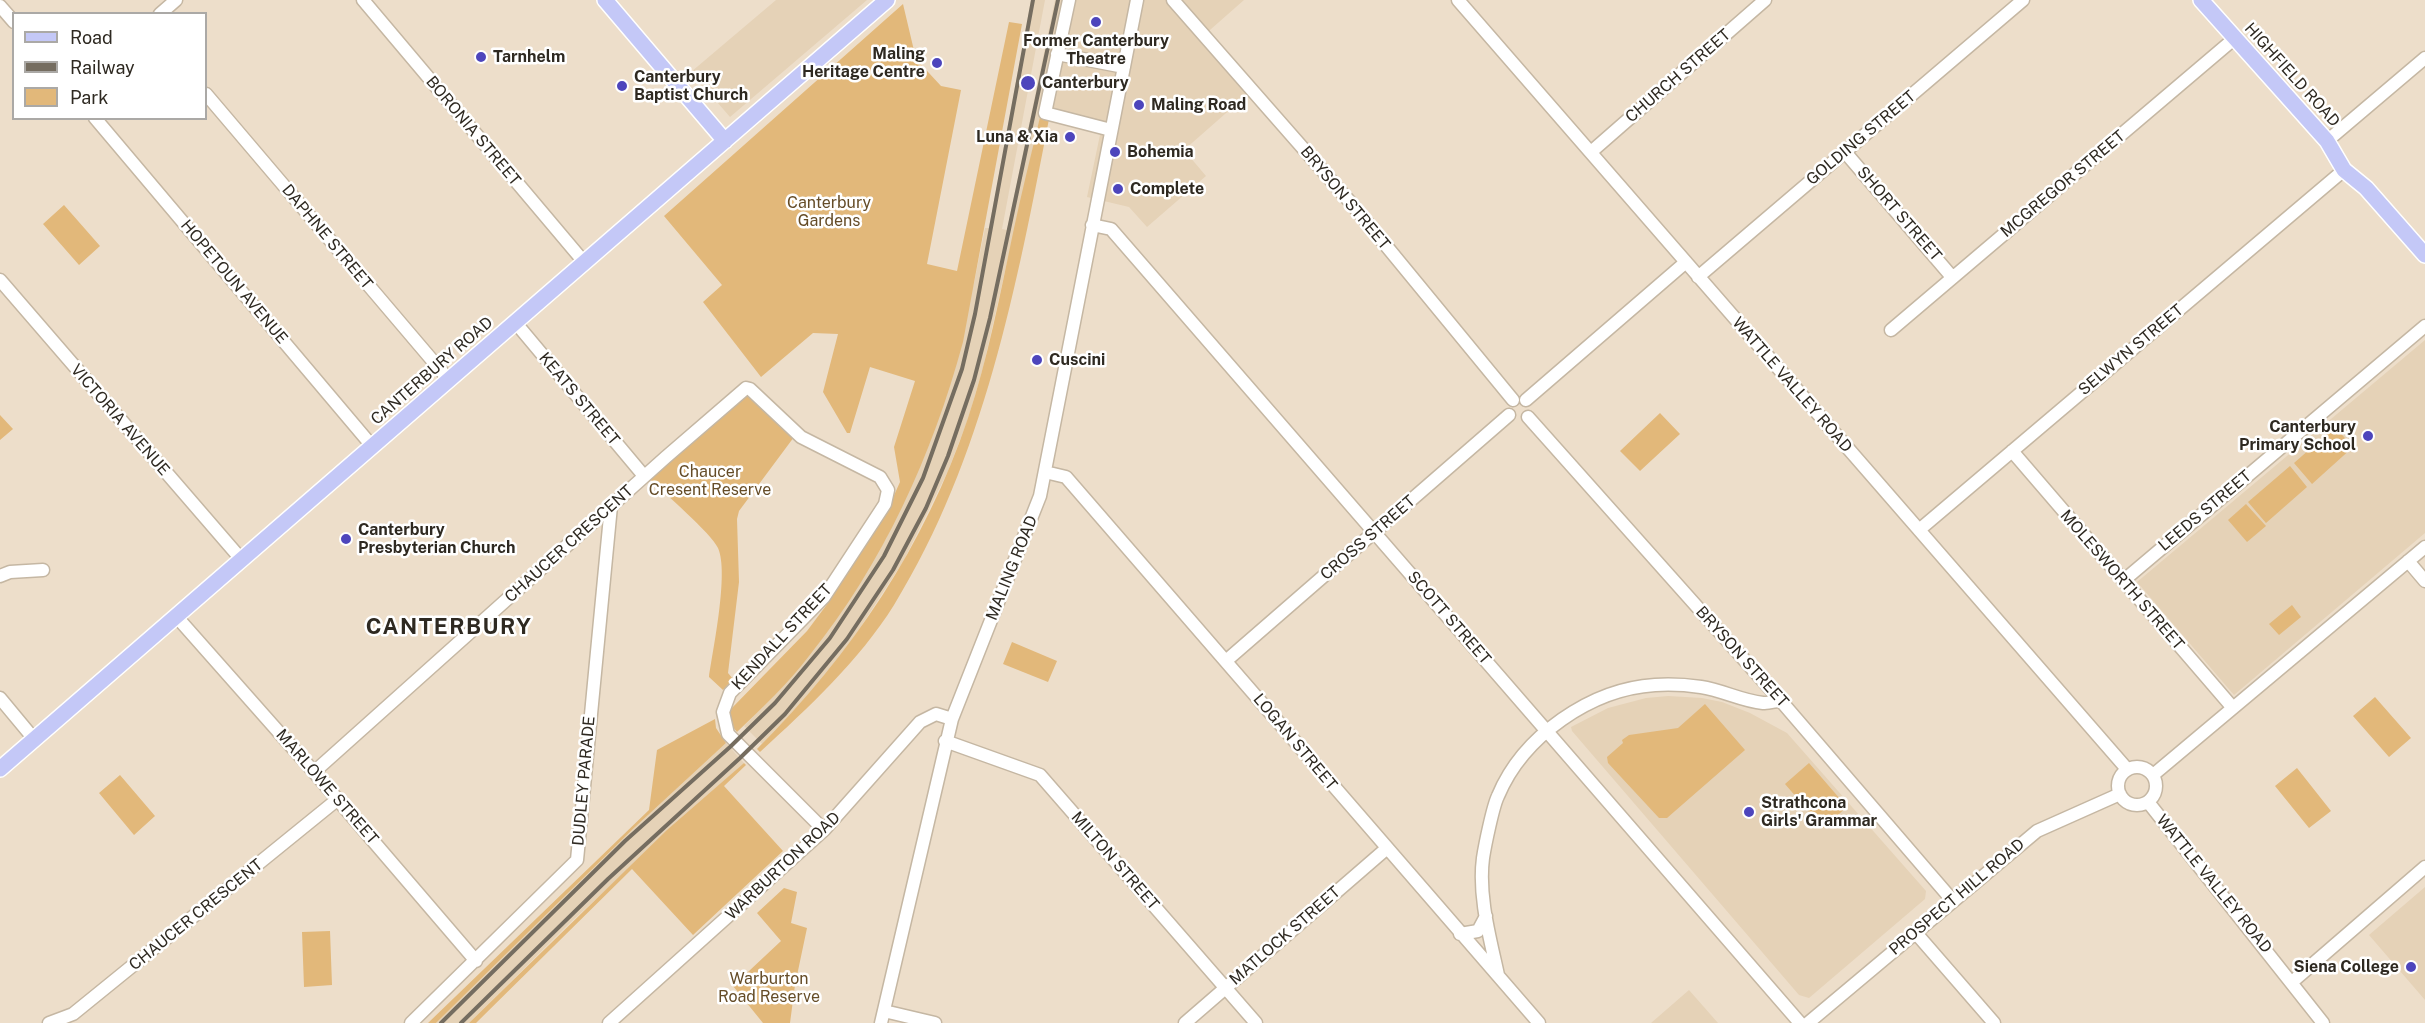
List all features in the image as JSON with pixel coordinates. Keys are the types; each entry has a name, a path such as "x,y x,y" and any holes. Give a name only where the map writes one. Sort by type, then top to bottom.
{"main road":[{"path":"605,0 725,141"},
{"name":"CANTERBURY ROAD","path":"0,769 887,0"},
{"name":"HIGHFIELD ROAD","path":"2201,0 2327,141 2344,170 2366,188 2425,255"}],"street":[{"path":"162,12 176,0"},
{"name":"BORONIA STREET","path":"363,0 584,262"},
{"path":"1069,0 1045,113 1111,130"},
{"name":"MALING ROAD","path":"883,1017 945,741 1040,496 1137,0"},
{"name":"BRYSON STREET","path":"1173,0 1351,203 1519,400"},
{"name":"WATTLE VALLEY ROAD","path":"1458,0 2127,769"},
{"name":"CHURCH STREET","path":"1591,152 1765,0"},
{"name":"GOLDING STREET","path":"1698,277 2023,0"},
{"path":"0,6 12,20"},
{"name":"MCGREGOR STREET","path":"1891,330 2235,38"},
{"path":"1057,54 1124,66"},
{"path":"2327,141 2425,58"},
{"name":"DAPHNE STREET","path":"207,95 449,380"},
{"name":"HOPETOUN AVENUE","path":"97,120 372,446"},
{"name":"SHORT STREET","path":"1845,152 1952,277"},
{"name":"SELWYN STREET","path":"1919,530 2344,170"},
{"name":"SCOTT STREET","path":"1092,225 1112,229 1800,1023"},
{"path":"1519,400 1531,408 1528,417 1520,421 1509,415 1508,407 1686,262"},
{"name":"VICTORIA AVENUE","path":"0,280 241,560"},
{"name":"KEATS STREET","path":"515,322 644,476"},
{"name":"LEEDS STREET","path":"2123,581 2425,326"},
{"name":"CHAUCER CRESCENT","path":"314,771 644,476 746,388 750,389 801,437 880,477 888,490"},
{"name":"CROSS STREET","path":"1227,660 1509,415"},
{"name":"BRYSON STREET","path":"1528,417 1781,701 1953,901"},
{"name":"MOLESWORTH STREET","path":"2012,451 2233,708"},
{"name":"LOGAN STREET","path":"1045,472 1066,477 1227,660 1386,849 1539,1023"},
{"name":"KENDALL STREET","path":"824,830 728,734 723,712 730,693 824,597 885,504 888,490"},
{"name":"DUDLEY PARADE","path":"411,1023 577,861 611,506"},
{"path":"2153,775 2425,547"},
{"path":"2408,561 2425,581"},
{"path":"0,576 10,572 43,570"},
{"name":"MARLOWE STREET","path":"176,616 314,771 476,961"},
{"path":"1498,976 1486,916 1483,858 1497,797 1528,750 1547,731 1587,705 1619,692 1655,685 1701,687 1763,703 1781,701"},
{"path":"0,698 34,739"},
{"name":"WARBURTON ROAD","path":"609,1023 824,830 920,722 936,714 952,719"},
{"name":"MILTON STREET","path":"945,741 1040,775 1256,1023"},
{"path":"2138,766 2145,768 2153,775 2156,788 2148,802 2134,804 2120,794 2119,782 2127,769 2138,766"},
{"name":"PROSPECT HILL ROAD","path":"1808,1023 2037,831 2120,794"},
{"name":"CHAUCER CRESCENT","path":"49,1023 73,1014 338,799"},
{"name":"WATTLE VALLEY ROAD","path":"2148,802 2323,1023"},
{"name":"MATLOCK STREET","path":"1185,1023 1386,849"},
{"path":"2292,982 2425,867"},
{"path":"1460,934 1478,931 1486,916"},
{"path":"1915,932 1994,1023"},
{"path":"883,1017 935,1023"}],"shaded area":[{"path":"776,0 867,0 730,117 691,72"},
{"path":"1031,0 1045,0 1002,229 1007,230 1055,0 1244,0 1202,37 1250,92 1184,150 1206,176 1147,227 1129,207 1087,197 1101,130 1040,118 983,368 968,419 948,471 904,560 847,648 818,685 762,744 744,726 781,688 886,539 974,283 985,228 989,228"},
{"name":"Canterbury Primary School","path":"2425,340 2425,533 2234,695 2137,582"},
{"name":"Strathcona Girls' Grammar","path":"1668,696 1722,702 1750,713 1787,733 1926,891 1925,899 1809,998 1799,995 1572,731 1571,727 1608,708 1646,698"},
{"path":"726,743 744,763 571,922 469,1023 436,1023 634,828"},
{"name":"Siena College","path":"2425,887 2425,1000 2369,935"},
{"path":"1689,990 1718,1023 1651,1023"}],"green space":[{"name":"Canterbury Gardens","path":"903,4 916,59 941,86 961,90 927,264 957,271 1009,22 1022,24 963,342 951,384 920,467 882,546 860,584 836,621 801,666 737,732 732,726 729,711 807,631 828,603 891,502 900,482 894,447 915,381 870,367 850,433 847,433 823,392 838,334 813,333 761,377 703,302 722,285 664,216"},
{"path":"1040,117 1049,119 1010,307 974,431 952,491 925,549 880,626 832,683 760,752 757,749 824,675 882,596 930,510 950,465 968,418 988,349"},
{"path":"64,205 100,246 79,265 43,224"},
{"name":"Chaucer Cresent Reserve","path":"750,396 794,437 739,511 737,519 739,582 728,673 733,679 723,690 709,677 721,592 721,560 718,548 697,523 650,479 745,397"},
{"path":"1660,413 1680,434 1640,471 1620,451"},
{"path":"0,415 13,429 0,440"},
{"path":"2335,427 2353,447 2312,484 2294,463"},
{"path":"2290,466 2307,487 2266,523 2248,502"},
{"path":"2246,504 2266,526 2247,542 2228,520"},
{"path":"2292,605 2301,617 2279,635 2269,624"},
{"path":"1012,642 1057,661 1048,682 1003,664"},
{"path":"2375,697 2411,738 2389,757 2353,716"},
{"path":"1705,704 1745,750 1667,818 1659,818 1608,763 1607,757 1629,735 1678,728"},
{"path":"715,719 716,728 726,743 634,828 436,1023 428,1023 649,810 657,750"},
{"path":"744,763 746,765 724,786 783,851 693,935 632,869 476,1023 469,1023 667,830"},
{"path":"1809,763 1847,807 1823,828 1785,784"},
{"path":"2297,768 2331,811 2309,828 2275,786"},
{"path":"120,775 155,816 134,835 99,793"},
{"name":"Warburton Road Reserve","path":"784,888 797,892 791,923 807,928 790,1023 763,1023 733,986 781,941 757,913"},
{"path":"330,931 332,985 304,987 302,932"}],"railway":[{"path":"441,1023 625,841 730,747 775,703 830,638 884,556 923,478 962,369 975,314 1033,0"},
{"path":"461,1023 608,879 785,714 847,639 893,570 926,508 948,456 974,380 990,318 1058,0"}],"place":[{"name":"Former Canterbury Theatre","path":"1096,22"},
{"name":"Tarnhelm","path":"481,57"},
{"name":"Maling Heritage Centre","path":"937,63"},
{"name":"Canterbury","path":"1028,83"},
{"name":"Canterbury Baptist Church","path":"622,86"},
{"name":"Maling Road","path":"1139,105"},
{"name":"Luna & Xia","path":"1070,137"},
{"name":"Bohemia","path":"1115,152"},
{"name":"Complete","path":"1118,189"},
{"name":"Cuscini","path":"1037,360"},
{"name":"Canterbury Primary School","path":"2368,436"},
{"name":"Canterbury Presbyterian Church","path":"346,539"},
{"name":"Strathcona Girls' Grammar","path":"1749,812"},
{"name":"Siena College","path":"2411,967"}],"district":[{"name":"CANTERBURY","path":"449,627"}]}
